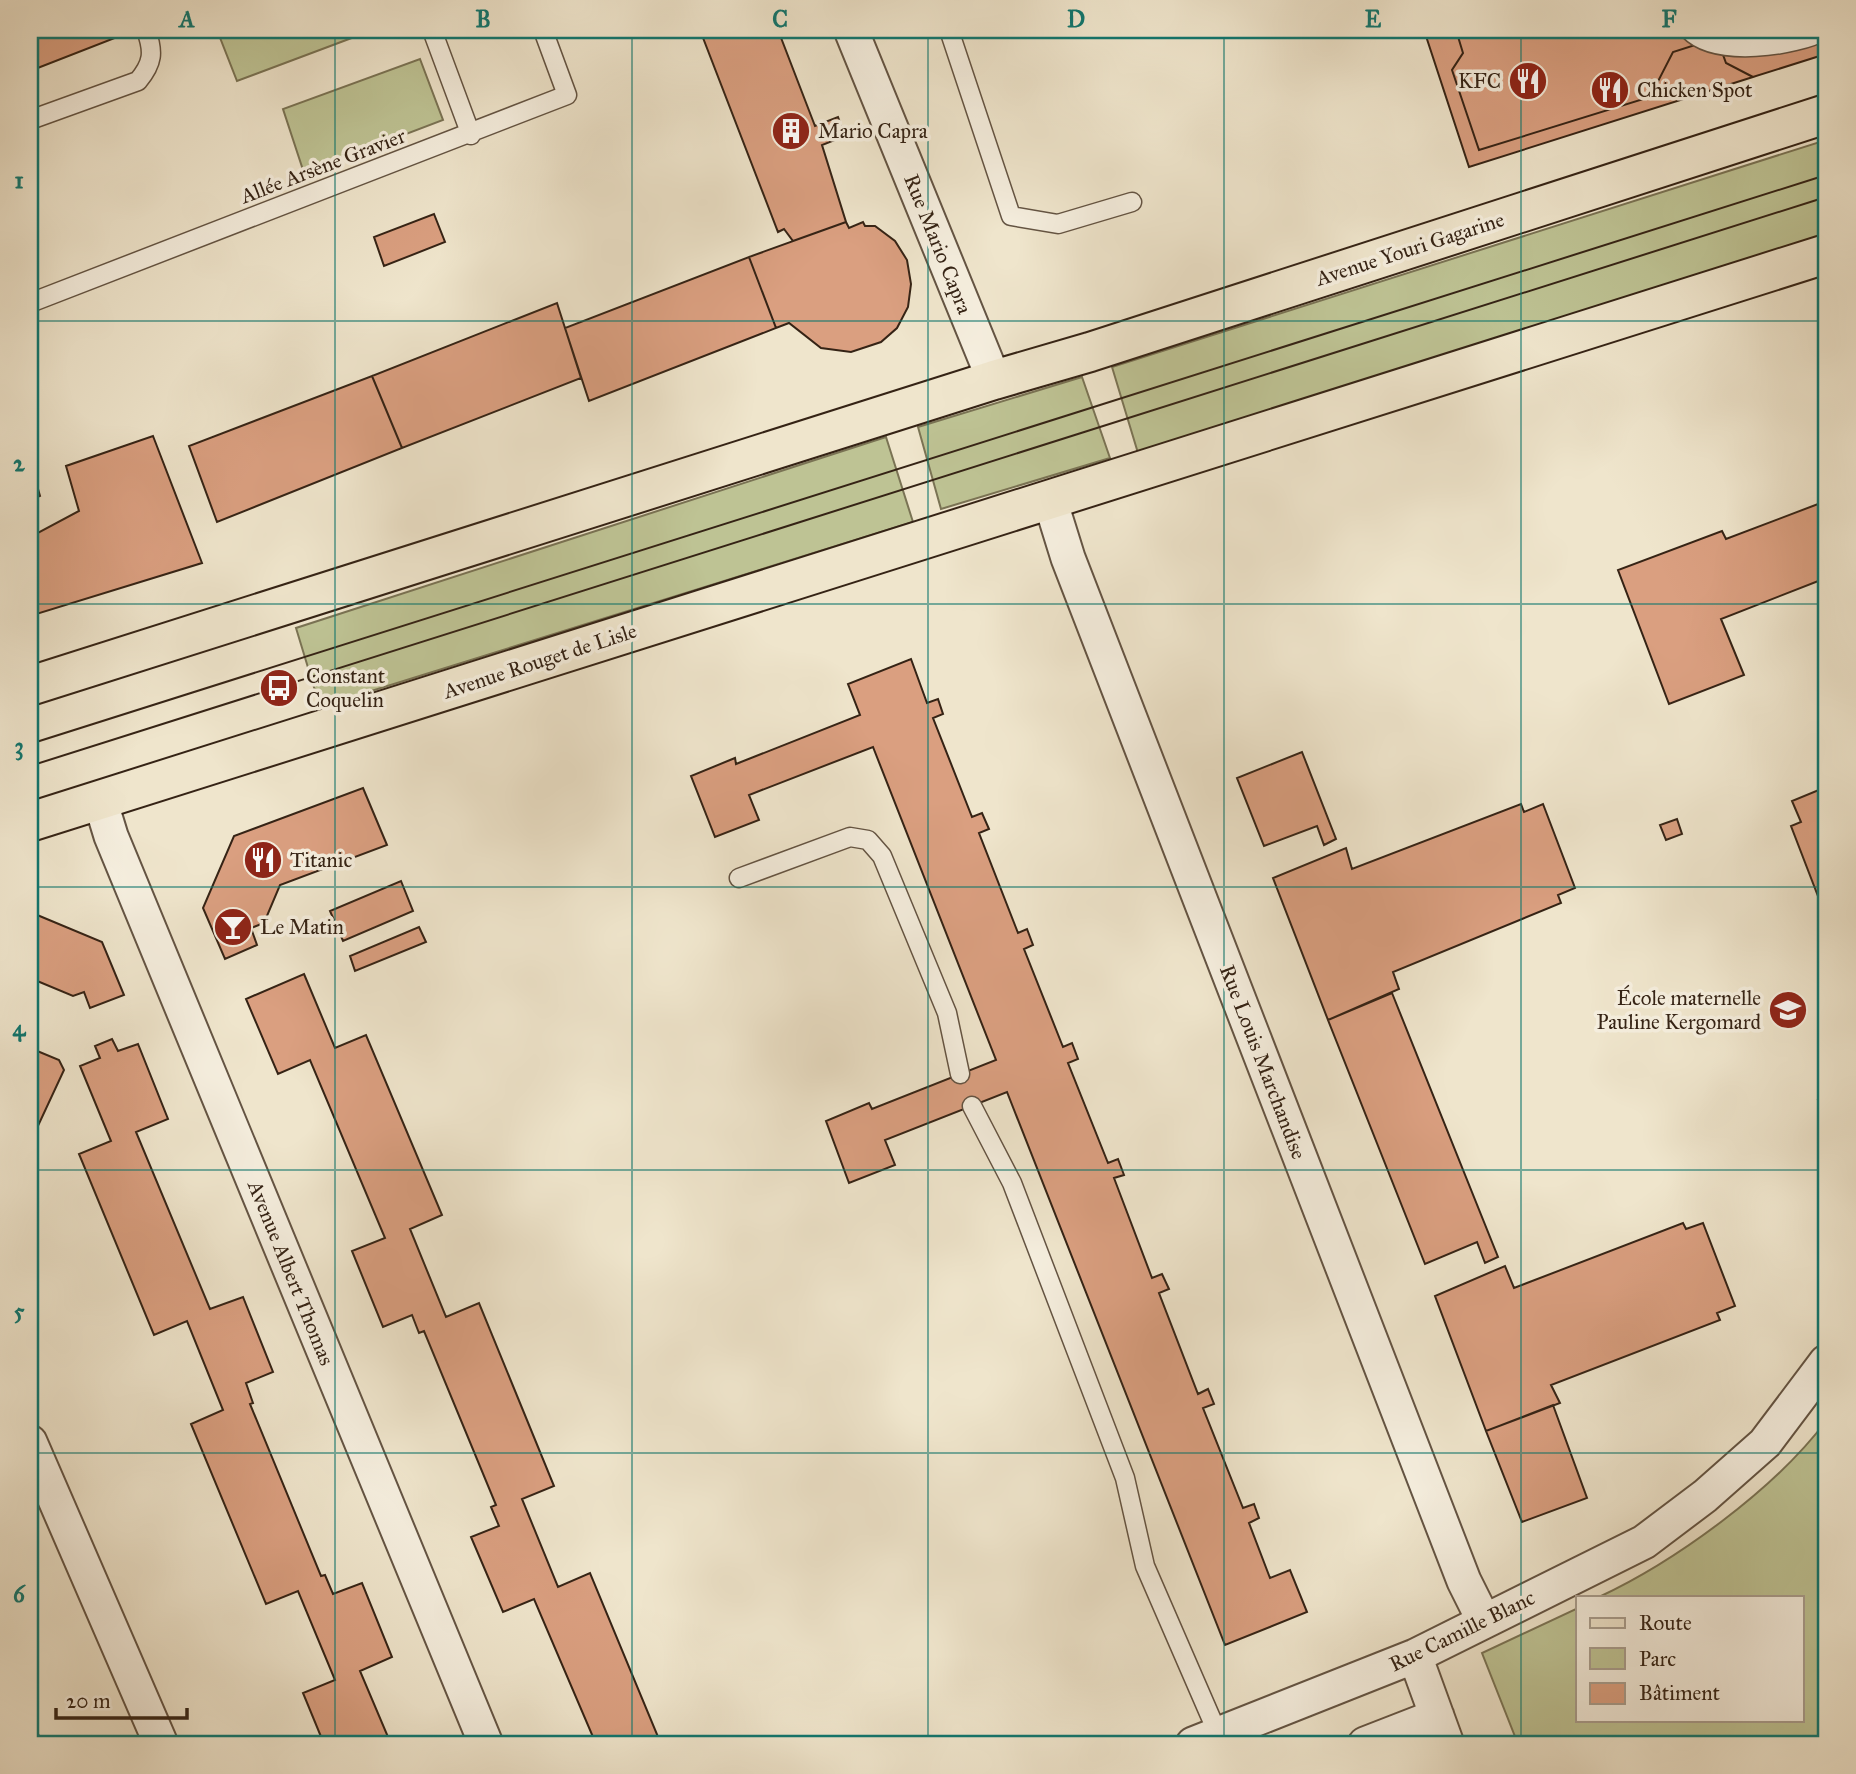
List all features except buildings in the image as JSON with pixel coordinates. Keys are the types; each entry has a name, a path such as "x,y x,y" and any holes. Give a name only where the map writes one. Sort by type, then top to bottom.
{"main road":[{"name":"Avenue Youri Gagarine","path":"994,380 1090,352 1826,114"},
{"path":"1050,500 1826,254"},
{"path":"30,686 994,380"},
{"name":"Avenue Rouget de Lisle","path":"30,822 1050,500"}],"street":[{"name":"Rue Mario Capra","path":"851,30 994,380"},
{"name":"Rue Louis Marchandise","path":"1050,500 1068,558 1444,1530 1464,1581 1484,1621"},
{"name":"Avenue Albert Thomas","path":"100,800 111,836 485,1744"},
{"name":"Rue Camille Blanc","path":"1206,1739 1415,1656 1644,1542 1765,1443 1826,1362"},
{"path":"30,1442 161,1744"},
{"path":"1365,1744 1442,1730 1415,1656"}],"lane":[{"path":"30,120 138,81 150,66 153,50 146,30"},
{"path":"432,30 471,135"},
{"name":"Allée Arsène Gravier","path":"30,303 471,135 567,95 543,30"},
{"path":"949,30 1011,216 1058,224 1132,202"},
{"path":"1689,30 1704,41 1717,44 1774,47 1799,42 1826,30"},
{"path":"739,878 850,838 868,840 882,856 947,1013 960,1074"},
{"path":"972,1106 1012,1183 1125,1478 1145,1566 1206,1739"},
{"path":"30,1739 32,1744"}],"green space":[{"path":"217,30 373,30 237,81"},
{"path":"420,59 443,120 304,173 283,109"},
{"path":"1826,140 1826,234 1138,453 1112,367"},
{"path":"1082,377 1110,458 941,509 918,427"},
{"path":"886,437 913,522 320,707 296,628"},
{"path":"1826,1421 1826,1744 1518,1744 1482,1653 1576,1609 1576,1722 1804,1722 1804,1596 1601,1596 1660,1564 1722,1521 1805,1447"}],"tram line":[{"path":"30,744 1826,175"},
{"path":"30,766 1826,197"}],"place":[{"name":"KFC","path":"1528,81"},
{"name":"Chicken Spot","path":"1610,90"},
{"name":"Mario Capra","path":"791,131"},
{"name":"Constant Coquelin","path":"279,688"},
{"name":"Titanic","path":"263,860"},
{"name":"Le Matin","path":"233,927"},
{"name":"École maternelle Pauline Kergomard","path":"1788,1010"}]}
